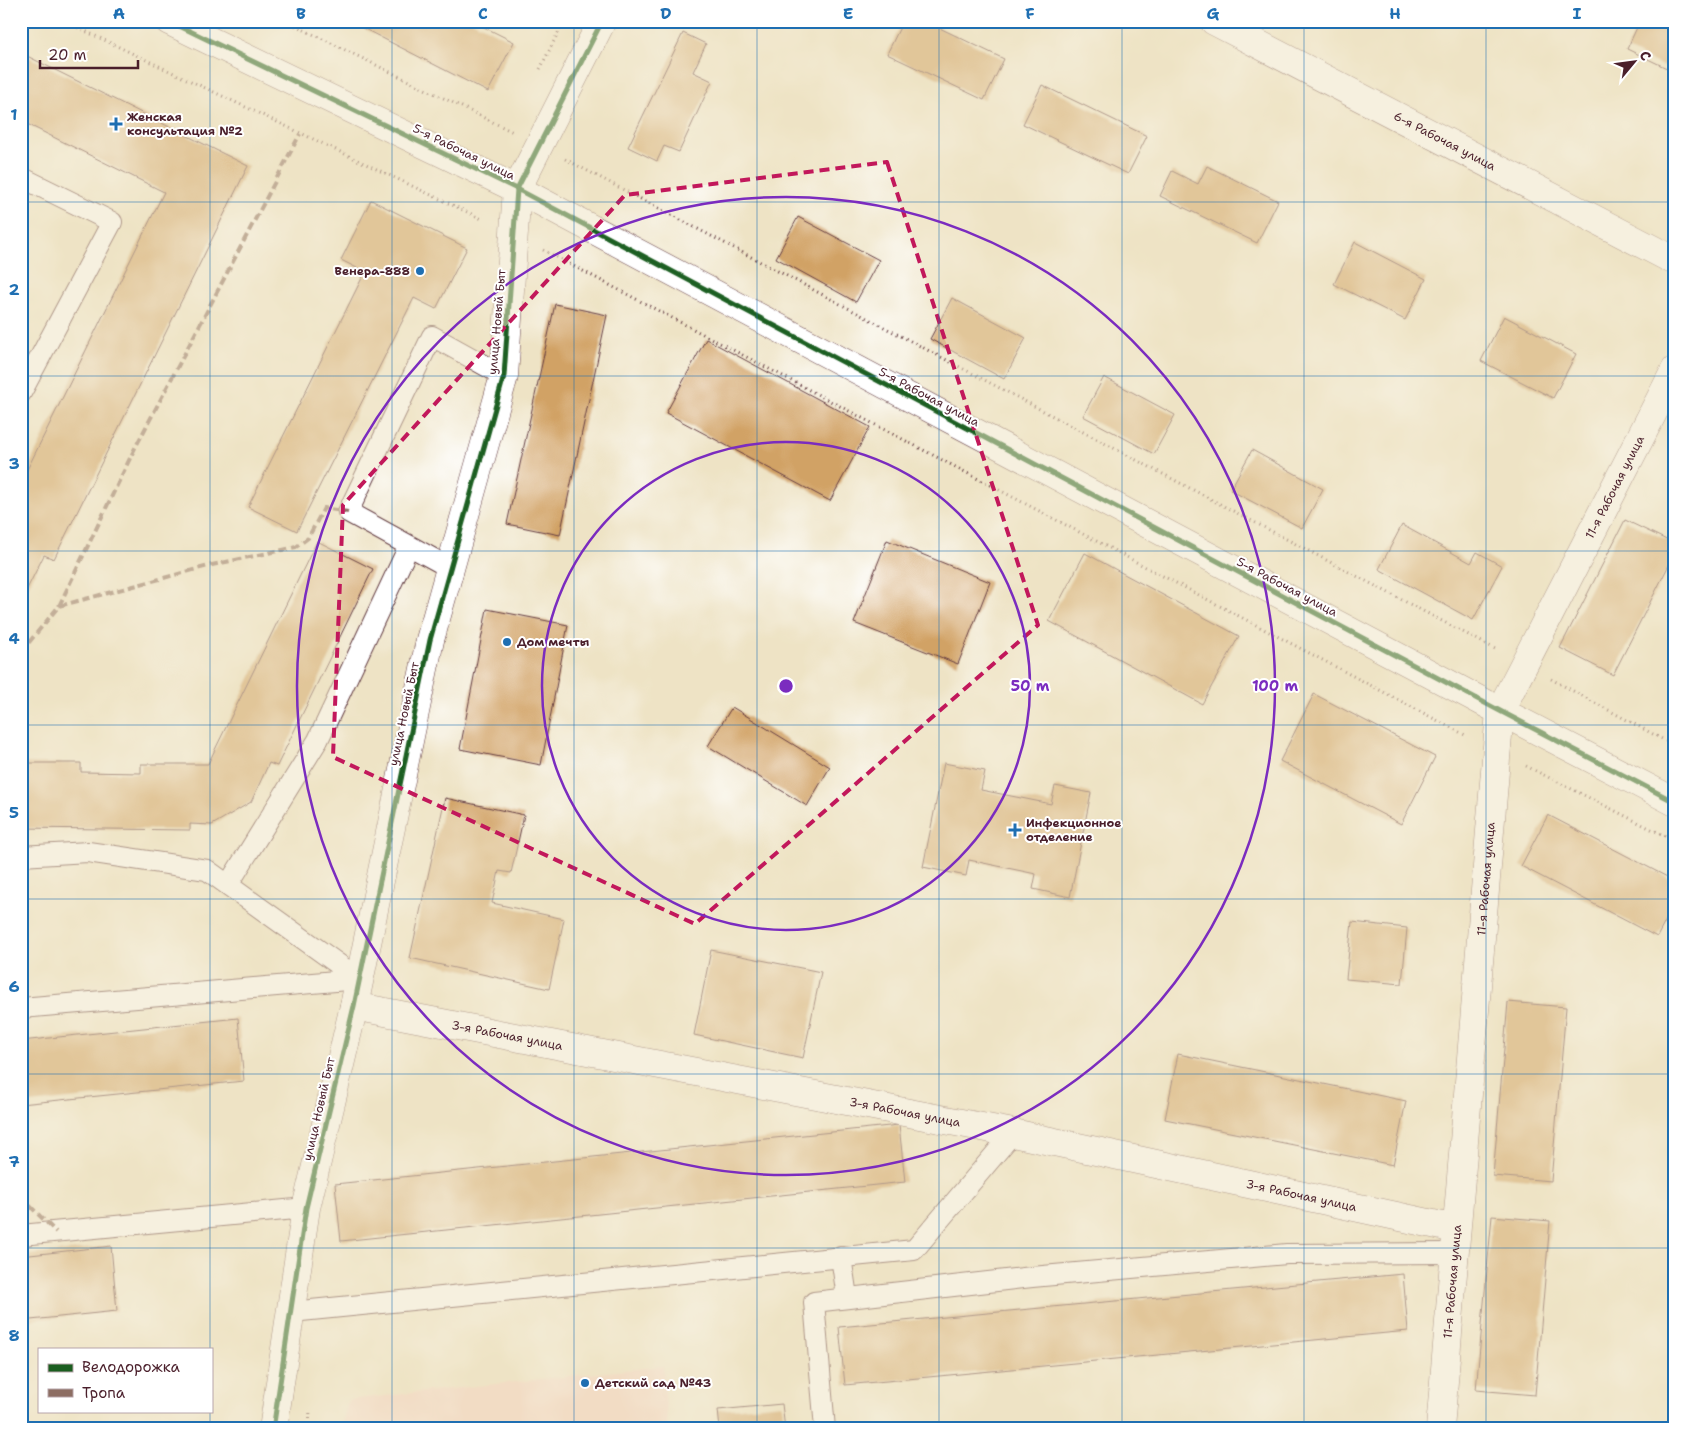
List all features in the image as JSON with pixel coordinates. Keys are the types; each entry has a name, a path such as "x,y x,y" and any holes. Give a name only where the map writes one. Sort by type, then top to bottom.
{"street":[{"name":"5-я Рабочая улица","path":"169,21 517,189 1675,802"},
{"name":"6-я Рабочая улица","path":"1214,21 1675,261"},
{"name":"улица Новый Быт","path":"274,1429 306,1208 354,1006 430,640 504,376 517,189 540,145 597,23"},
{"name":"11-я Рабочая улица","path":"1440,1429 1500,711 1675,370"},
{"name":"3-я Рабочая улица","path":"354,1006 1013,1133 1455,1241"}],"lane":[{"path":"21,177 112,222 21,393"},
{"path":"450,568 348,512 432,336 504,376"},
{"path":"228,885 318,740 409,546"},
{"path":"21,856 88,852 207,870 359,979"},
{"path":"21,1008 359,979"},
{"path":"292,1312 914,1250 1013,1133"},
{"path":"21,1235 306,1208"},
{"path":"825,1429 814,1302 1032,1277 1455,1241"},
{"path":"841,1257 847,1297"}],"path":[{"path":"64,21 514,235 1496,752 1675,841"},
{"path":"286,21 540,145 1675,746"}],"highlighted area":[{"path":"887,162 1038,625 695,924 333,757 343,505 625,195"}],"shaded area":[{"name":"Детский сад №43","path":"663,1366 668,1429 341,1429 348,1400"}],"building":[{"path":"349,21 472,21 514,42 488,92"},
{"path":"903,21 925,21 1004,59 984,100 887,54"},
{"path":"1640,21 1675,21 1675,72 1627,49"},
{"path":"683,33 706,44 693,72 712,81 679,152 664,146 657,161 628,147"},
{"path":"21,53 248,166 54,559 44,555 21,601 21,482 164,192 21,121"},
{"path":"1042,85 1147,136 1128,174 1023,124"},
{"path":"1207,166 1278,201 1257,243 1160,196 1172,171 1198,184"},
{"path":"371,200 467,248 436,309 414,298 297,531 248,507 365,272 341,260"},
{"path":"798,217 879,260 856,302 776,258"},
{"path":"1355,242 1426,279 1405,320 1334,284"},
{"path":"952,298 1026,338 1004,379 930,339"},
{"path":"555,304 607,315 560,535 507,524"},
{"path":"1504,316 1576,354 1553,398 1481,361"},
{"path":"706,339 870,427 830,501 666,413"},
{"path":"1104,377 1175,415 1154,454 1083,416"},
{"path":"1675,435 1675,450 1669,447"},
{"path":"1252,450 1323,489 1302,528 1230,490"},
{"path":"1625,520 1675,544 1675,553 1613,675 1560,648"},
{"path":"1402,525 1471,563 1477,552 1502,566 1473,620 1379,569"},
{"path":"887,540 990,582 958,664 854,623"},
{"path":"317,541 373,569 277,766 269,763 251,802 212,825 190,824 190,830 21,828 21,763 81,763 81,772 141,773 141,764 208,764"},
{"path":"1085,553 1239,636 1202,704 1049,621"},
{"path":"487,609 568,625 541,765 460,749"},
{"path":"1314,694 1435,757 1401,824 1280,761"},
{"path":"732,707 830,767 807,806 708,746"},
{"path":"944,763 985,771 981,790 1051,804 1055,786 1091,793 1070,897 1033,889 1036,874 969,860 966,876 923,867"},
{"path":"445,798 524,815 511,873 499,871 492,903 564,919 549,989 410,958"},
{"path":"1548,815 1675,881 1675,903 1657,937 1521,866"},
{"path":"1352,922 1407,928 1402,984 1346,979"},
{"path":"711,950 821,972 803,1058 694,1035"},
{"path":"1508,1002 1566,1007 1551,1181 1493,1176"},
{"path":"238,1018 244,1081 21,1104 21,1041"},
{"path":"1178,1054 1406,1101 1393,1165 1165,1119"},
{"path":"899,1125 905,1182 341,1241 335,1184"},
{"path":"1492,1216 1550,1221 1535,1395 1476,1390"},
{"path":"111,1246 117,1311 21,1321 21,1256"},
{"path":"1403,1274 1408,1331 845,1385 839,1327"},
{"path":"782,1404 785,1429 720,1429 718,1410"}],"marked path":[{"path":"59,606 134,450 300,134"},
{"path":"21,652 59,606 212,565 296,547 308,538 324,508 348,512"},
{"path":"21,1197 56,1232"}],"cycle path":[{"path":"169,21 517,189 1675,802"},
{"path":"274,1429 306,1208 354,1006 430,640 504,376 517,189 602,21"}],"place":[{"name":"Женская консультация №2","path":"116,124"},
{"name":"Венера-888","path":"420,271"},
{"name":"Дом мечты","path":"507,642"},
{"name":"Инфекционное отделение","path":"1015,830"},
{"name":"Детский сад №43","path":"585,1383"}]}
